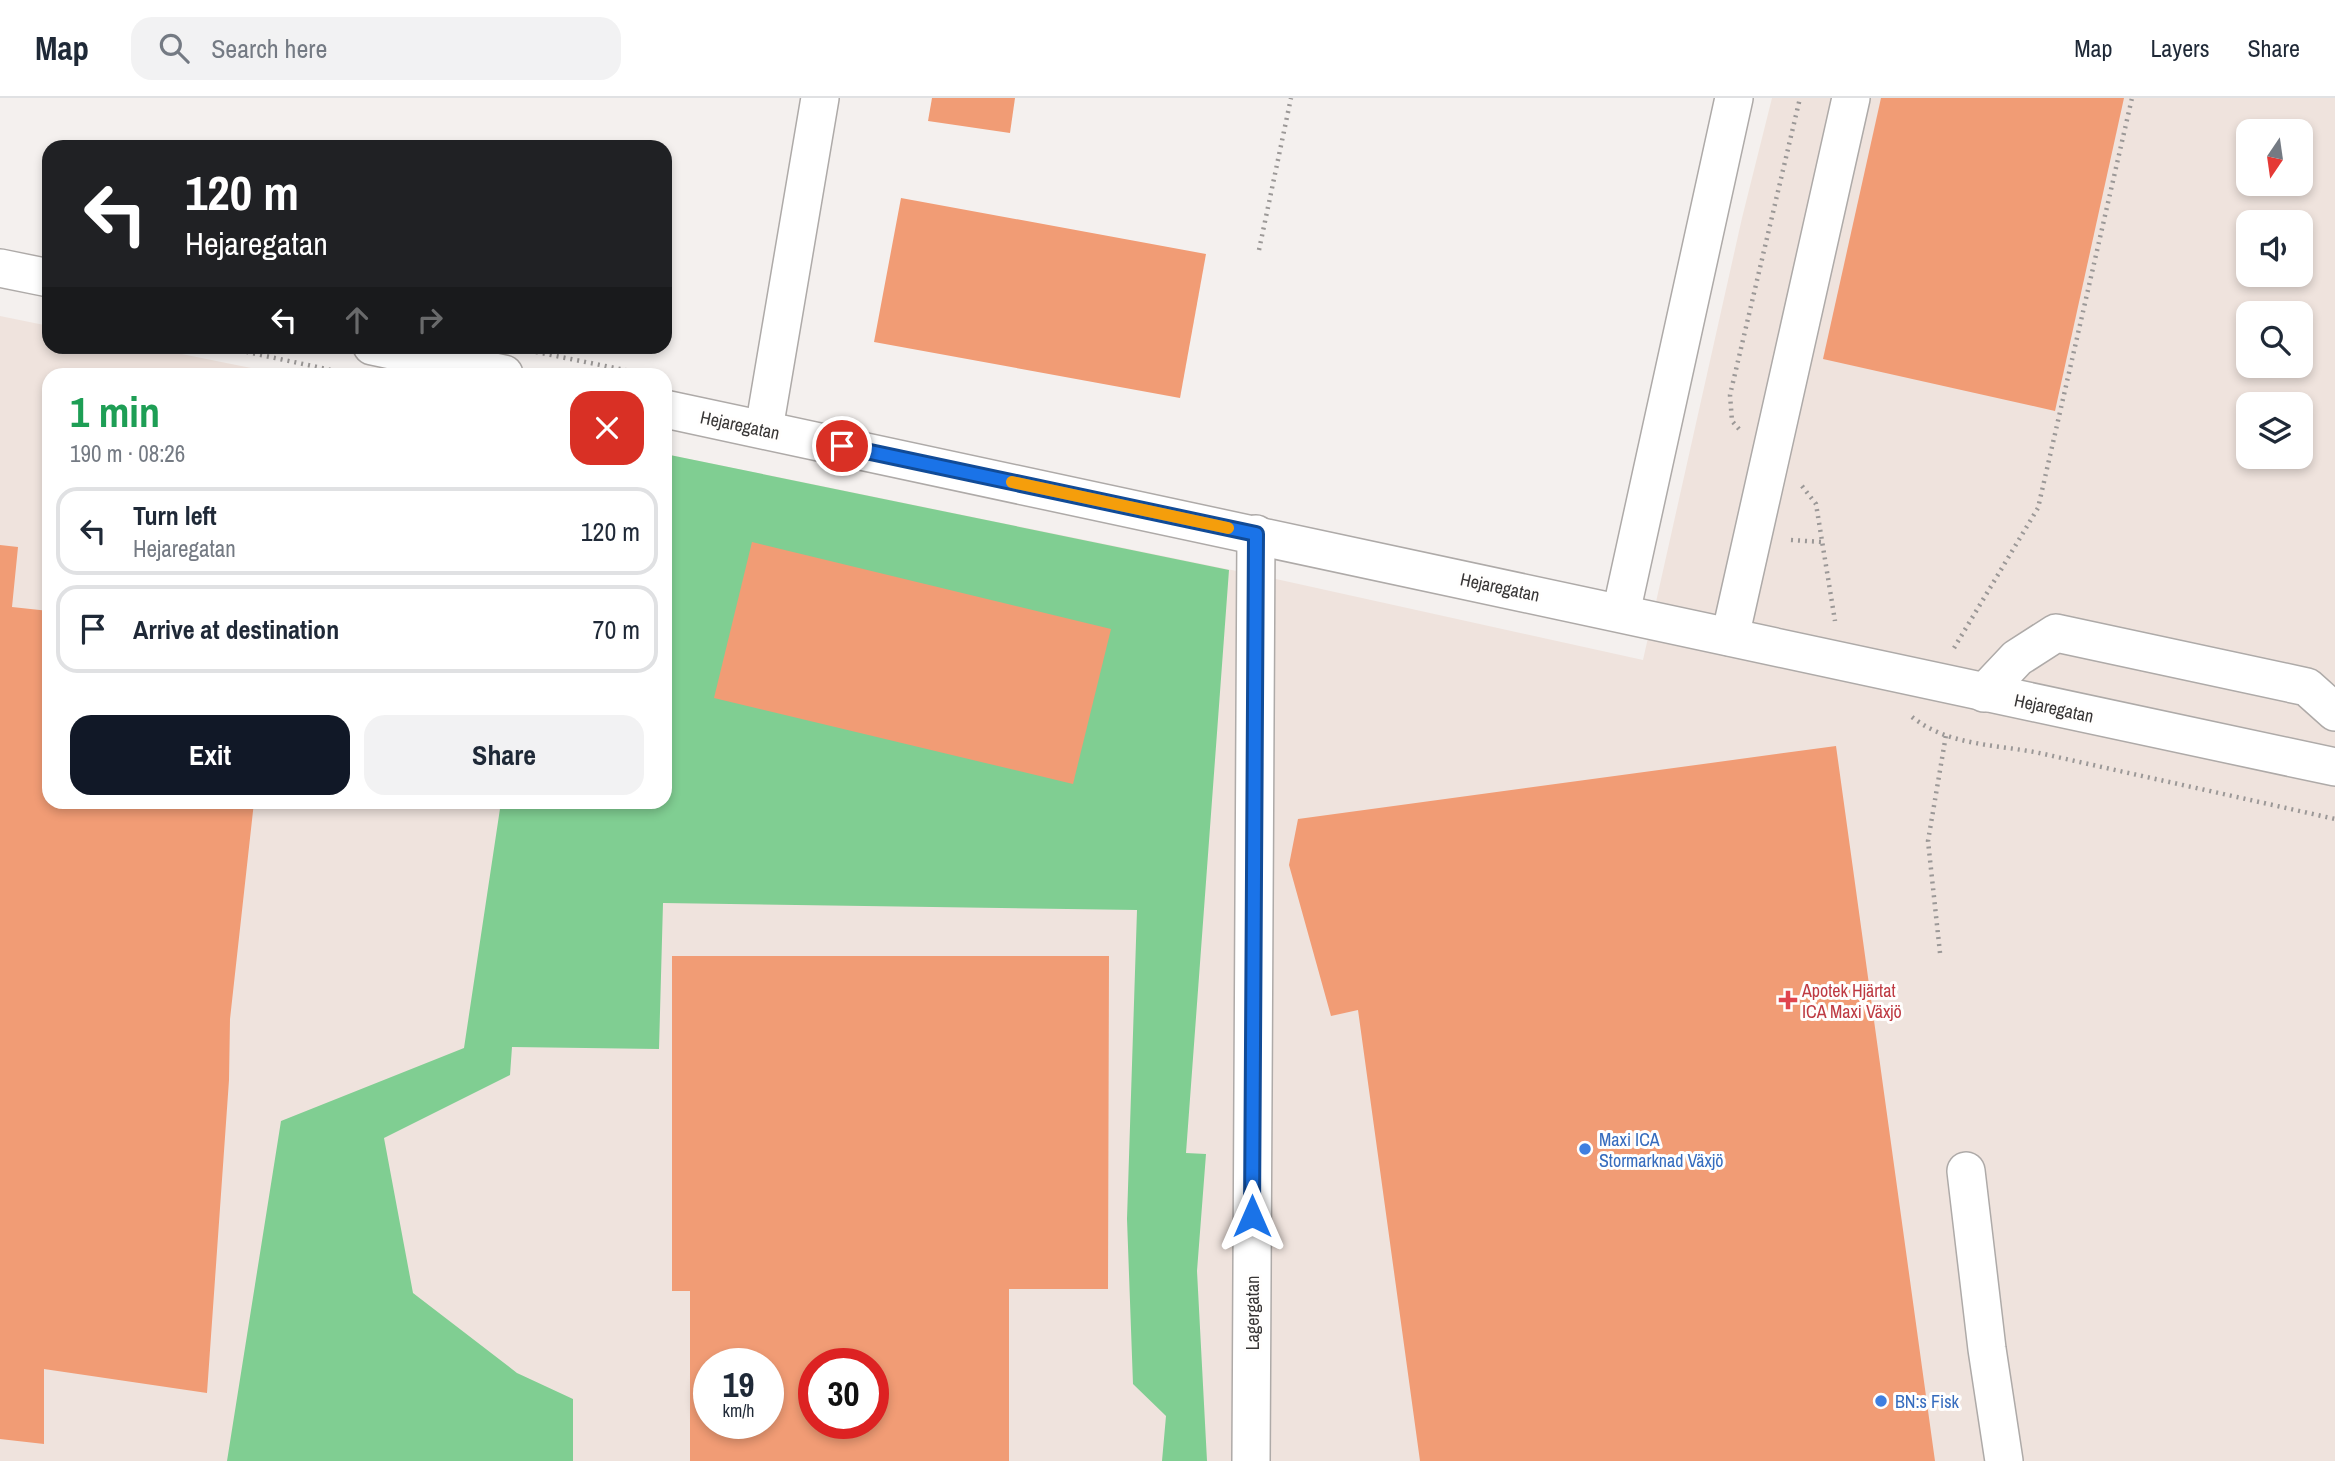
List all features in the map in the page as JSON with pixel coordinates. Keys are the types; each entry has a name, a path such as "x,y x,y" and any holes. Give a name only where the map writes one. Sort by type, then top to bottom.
{"street":[{"path":"764,429 820,98"},
{"path":"1621,613 1734,98"},
{"path":"1730,637 1851,98"},
{"path":"0,268 42,277"},
{"path":"444,354 515,362"},
{"name":"Hejaregatan","path":"672,410 2335,767"},
{"name":"Lagergatan","path":"1251,1461 1256,534"},
{"path":"1984,693 2017,658 2056,633 2307,687 2335,712"},
{"path":"1966,1171 1985,1335 2004,1461"}],"path":[{"path":"1259,250 1292,98"},
{"path":"1934,682 2038,508 2132,98"},
{"path":"258,354 325,368"},
{"path":"515,362 580,368"},
{"path":"1910,715 1920,724 1968,744 2030,751 2335,818"},
{"path":"1940,953 1928,841 1946,734"}],"shaded area":[{"path":"1772,98 2335,98 2335,1461 0,1461 0,316 42,325 42,354 182,354 251,368 42,368 42,809 672,809 672,455 1276,579 1643,660 1742,218"}],"green space":[{"path":"672,455 1229,570 1186,1153 1206,1154 1197,1271 1207,1461 1162,1461 1166,1416 1133,1384 1127,1219 1137,910 663,903 659,1049 512,1047 510,1075 384,1138 413,1293 517,1373 573,1399 573,1461 227,1461 281,1121 464,1048 500,809 672,809"}],"building":[{"path":"932,98 1015,98 1010,133 928,121"},
{"path":"1881,98 2124,98 2055,411 1823,359"},
{"path":"901,198 1206,254 1180,398 874,342"},
{"path":"752,542 1111,629 1073,784 714,698"},
{"path":"0,545 18,547 12,607 42,610 42,809 253,809 230,1019 229,1080 207,1393 44,1369 44,1444 0,1439"},
{"path":"1836,746 1935,1461 1420,1461 1358,1010 1331,1016 1289,865 1298,819"},
{"path":"672,956 1109,956 1108,1289 1009,1289 1009,1461 690,1461 690,1291 672,1291"}],"slow traffic":[{"path":"1012,482 1228,528"}],"place":[{"name":"Apotek Hjärtat ICA Maxi Växjö","path":"1788,1000"},
{"name":"Maxi ICA Stormarknad Växjö","path":"1585,1149"},
{"name":"BN:s Fisk","path":"1881,1401"}],"route":[{"path":"842,446 1256,534 1252,1216"}]}
